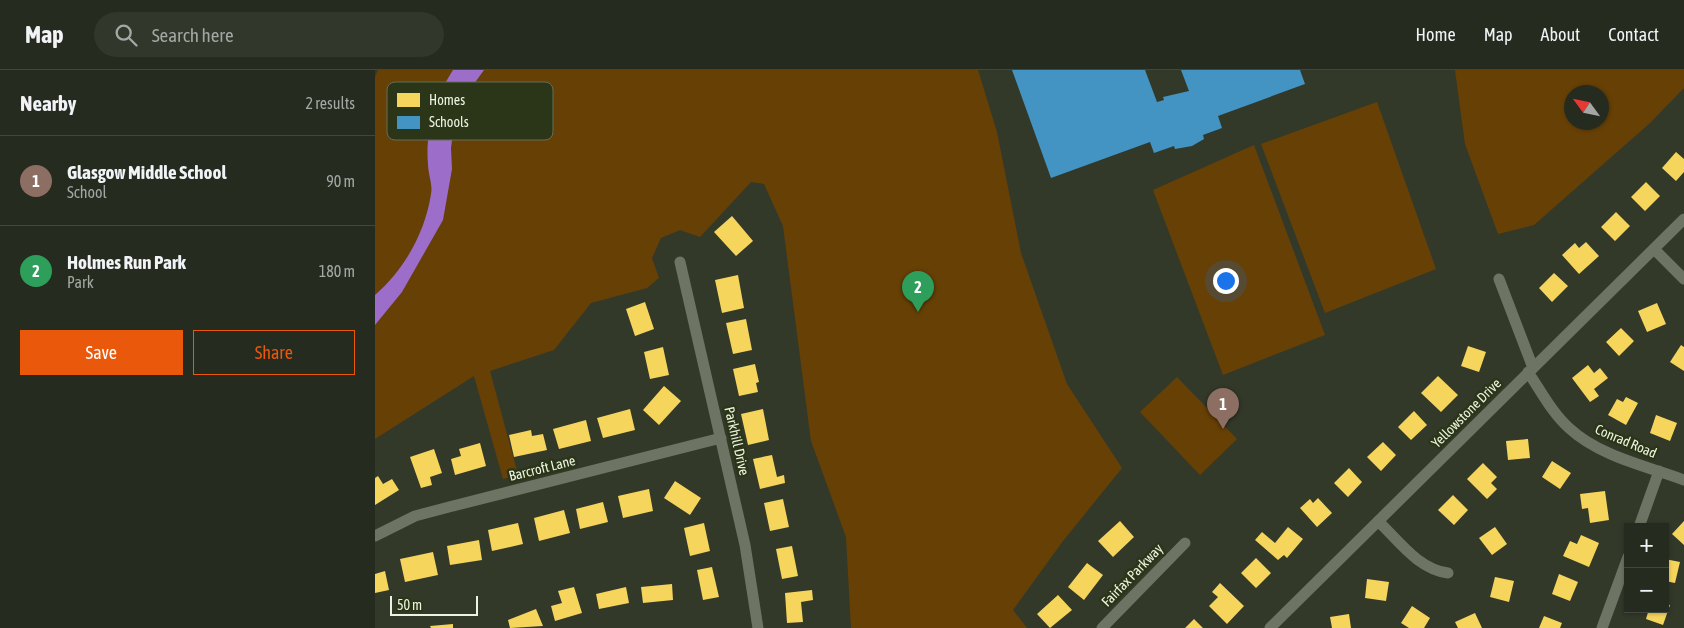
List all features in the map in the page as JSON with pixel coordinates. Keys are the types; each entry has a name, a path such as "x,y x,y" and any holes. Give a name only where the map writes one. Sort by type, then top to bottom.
{"street":[{"name":"Yellowstone Drive","path":"1275,626 1378,521 1684,219"},
{"path":"1654,248 1684,279"},
{"name":"Parkhill Drive","path":"680,262 745,545 758,628"},
{"name":"Conrad Road","path":"1499,279 1531,370 1557,416 1569,429 1605,451 1684,480"},
{"name":"Barcroft Lane","path":"375,536 415,516 721,438"},
{"path":"1640,523 1659,471"},
{"path":"1378,521 1419,562 1430,568 1448,573"},
{"name":"Fairfax Parkway","path":"1102,628 1185,543"},
{"path":"1602,628 1624,568"}],"shaded area":[{"path":"378,70 978,70 997,132 1021,253 1067,384 1122,468 1063,541 1013,610 1027,628 851,628 846,537 811,441 783,226 764,184 751,182 700,237 680,230 661,238 652,258 659,278 647,288 591,303 554,350 490,371 518,475 503,479 474,376 375,439 375,77"},
{"path":"453,70 484,70 475,82 446,82"},
{"path":"1455,70 1684,70 1684,88 1650,123 1534,225 1498,234 1465,144"},
{"path":"1377,102 1436,269 1325,313 1261,144"},
{"path":"428,140 452,140 452,169 443,220 402,292 375,325 375,295 404,262 412,250 424,223 431,191"},
{"path":"1254,145 1325,335 1223,375 1153,190"},
{"path":"1177,377 1237,439 1200,475 1140,412"}],"building: Homes":[{"path":"1676,152 1684,159 1684,172 1676,181 1662,168"},
{"path":"1646,182 1660,196 1645,211 1631,197"},
{"path":"1616,212 1630,226 1615,241 1601,227"},
{"path":"732,216 753,241 736,256 714,232"},
{"path":"1586,242 1599,256 1579,274 1562,255 1575,243 1579,248"},
{"path":"1554,273 1568,286 1552,302 1539,288"},
{"path":"738,275 744,308 722,313 715,280"},
{"path":"645,302 654,329 635,336 626,309"},
{"path":"1657,303 1666,324 1647,332 1638,311"},
{"path":"746,319 752,350 733,354 726,323"},
{"path":"1621,328 1634,341 1619,356 1606,342"},
{"path":"1681,345 1684,347 1684,371 1670,362"},
{"path":"1468,346 1486,352 1479,372 1461,366"},
{"path":"663,347 669,375 650,379 644,352"},
{"path":"755,364 759,382 756,383 758,392 739,396 733,369"},
{"path":"1588,365 1594,373 1600,368 1608,378 1594,389 1599,396 1590,402 1572,378"},
{"path":"1438,376 1458,395 1441,412 1421,393"},
{"path":"664,386 681,401 659,425 643,410"},
{"path":"1626,397 1638,403 1626,425 1608,415 1617,399 1623,402"},
{"path":"630,409 635,430 603,438 597,418"},
{"path":"763,409 769,440 748,445 741,414"},
{"path":"1414,411 1427,425 1411,440 1398,427"},
{"path":"1656,415 1677,423 1670,441 1650,433"},
{"path":"586,420 591,441 559,449 553,429"},
{"path":"531,430 532,436 543,434 547,450 514,457 509,435"},
{"path":"1528,439 1530,458 1508,460 1506,441"},
{"path":"1383,442 1396,455 1381,471 1367,457"},
{"path":"480,443 486,466 455,475 451,459 461,456 459,449"},
{"path":"434,449 442,473 430,477 432,485 421,488 410,457"},
{"path":"772,455 777,477 784,475 785,483 760,489 753,459"},
{"path":"1552,461 1571,473 1560,489 1542,477"},
{"path":"1483,463 1497,477 1491,483 1497,489 1487,499 1467,479"},
{"path":"1349,468 1362,482 1348,497 1334,483"},
{"path":"378,476 383,484 392,479 399,490 375,505 375,478"},
{"path":"675,481 701,498 690,515 664,498"},
{"path":"649,489 653,511 623,518 618,496"},
{"path":"1605,491 1609,520 1590,523 1588,508 1582,509 1580,494"},
{"path":"1453,495 1468,510 1454,525 1438,510"},
{"path":"1318,498 1332,513 1317,527 1300,508 1310,499 1313,503"},
{"path":"783,499 789,527 770,531 764,503"},
{"path":"603,502 608,522 580,529 576,509"},
{"path":"564,510 570,533 539,541 534,518"},
{"path":"1120,521 1134,537 1113,557 1098,541"},
{"path":"1684,521 1684,545 1672,534"},
{"path":"518,523 523,544 492,551 488,530"},
{"path":"704,523 710,551 690,556 684,528"},
{"path":"1288,527 1303,539 1287,558 1284,555 1278,560 1255,540 1262,532 1275,543"},
{"path":"1495,527 1507,544 1492,555 1479,538"},
{"path":"1581,535 1599,543 1589,567 1563,556 1570,541 1577,544"},
{"path":"479,540 482,560 450,565 447,546"},
{"path":"792,546 798,576 782,579 776,549"},
{"path":"433,552 438,575 405,582 400,559"},
{"path":"1256,558 1271,573 1256,588 1241,573"},
{"path":"1669,560 1680,562 1675,583 1669,582"},
{"path":"1087,563 1103,575 1084,600 1068,587"},
{"path":"712,567 719,597 703,600 697,570"},
{"path":"385,571 389,590 375,593 375,574"},
{"path":"1559,574 1578,582 1570,601 1552,594"},
{"path":"1495,577 1514,581 1509,602 1490,597"},
{"path":"1367,579 1389,582 1386,601 1365,598"},
{"path":"1220,583 1244,606 1227,624 1209,606 1218,597 1212,592"},
{"path":"672,584 673,600 643,603 641,587"},
{"path":"574,587 582,613 555,621 551,606 562,603 558,591"},
{"path":"626,587 629,603 599,609 596,594"},
{"path":"812,590 813,600 801,602 803,622 787,623 785,593"},
{"path":"1058,595 1072,610 1050,628 1037,614"},
{"path":"1412,606 1430,618 1424,628 1409,628 1401,623"},
{"path":"536,609 543,626 510,628 508,620"},
{"path":"1475,613 1482,628 1458,628 1455,622"},
{"path":"1648,613 1667,613 1663,625 1646,619"},
{"path":"1349,614 1351,628 1332,628 1330,617"},
{"path":"1544,616 1562,623 1560,628 1539,628"},
{"path":"1194,619 1203,628 1185,628"},
{"path":"453,624 453,628 431,628 430,626"}],"building: Schools":[{"path":"1012,70 1145,70 1157,102 1164,100 1163,97 1189,91 1181,70 1300,70 1305,84 1218,116 1222,128 1203,135 1204,139 1192,146 1175,149 1174,146 1154,153 1150,142 1051,178"}],"place":[{"name":"Holmes Run Park","path":"918,312"},
{"name":"Glasgow Middle School","path":"1223,429"}]}
